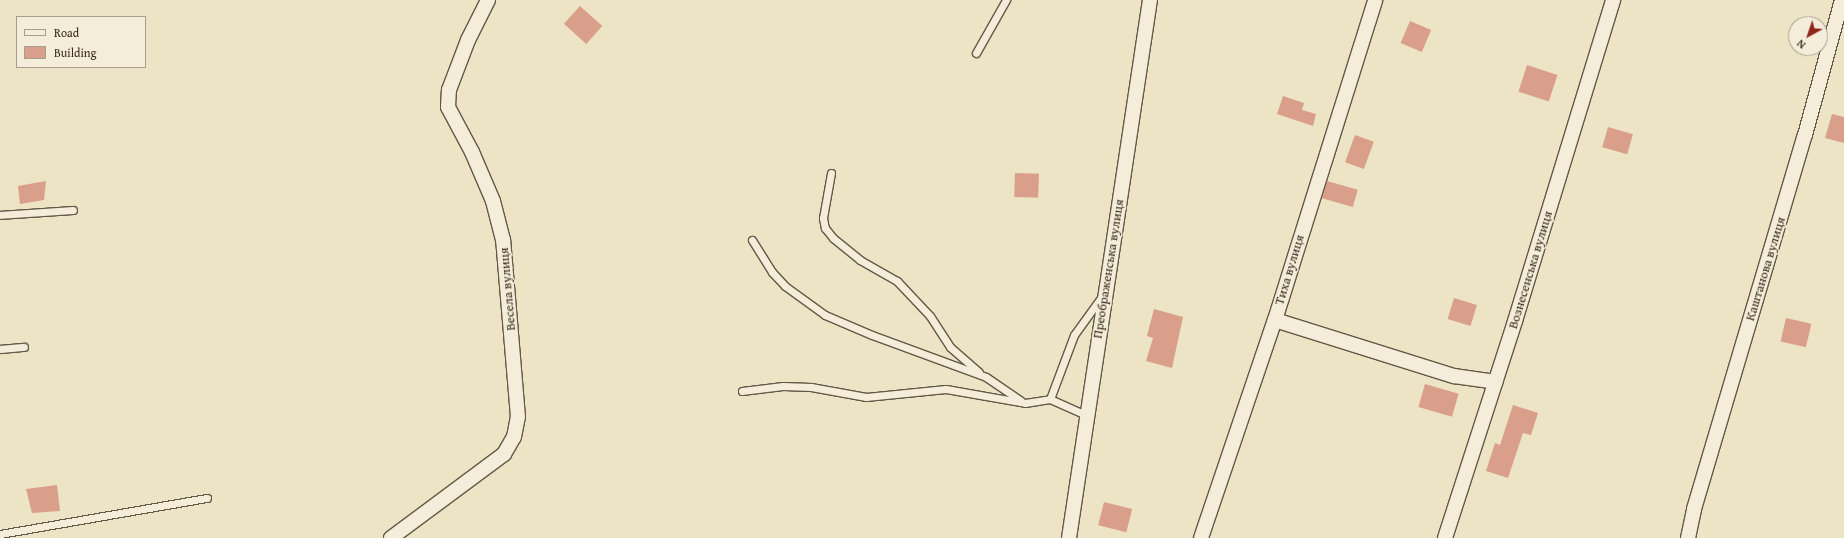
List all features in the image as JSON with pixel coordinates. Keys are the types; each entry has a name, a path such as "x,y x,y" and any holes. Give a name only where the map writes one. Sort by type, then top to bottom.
{"street":[{"name":"Весела вулиця","path":"391,538 504,454 514,438 518,417 503,240 493,201 472,152 448,107 449,90 468,40 488,0"},
{"name":"Преображенська вулиця","path":"1069,538 1104,294 1150,0"},
{"name":"Тиха вулиця","path":"1201,538 1275,320 1375,0"},
{"name":"Вознесенська вулиця","path":"1445,538 1496,382 1612,0"},
{"name":"Каштанова вулиця","path":"1688,538 1694,508 1806,135 1842,0"},
{"path":"1275,320 1454,376 1496,382"}],"lane":[{"path":"976,53 1006,0"},
{"path":"831,173 823,218 825,228 833,238 860,260 897,281 930,316 955,352 986,377 1025,403"},
{"path":"0,215 72,210"},
{"path":"752,240 772,272 785,286 825,315 872,335 986,377"},
{"path":"1050,399 1074,335 1104,294"},
{"path":"0,349 24,347"},
{"path":"742,391 783,386 811,387 866,397 946,389 1025,403 1050,399 1086,415"},
{"path":"0,534 207,498"}],"building":[{"path":"580,6 602,26 586,44 564,24"},
{"path":"1410,21 1431,30 1422,52 1401,43"},
{"path":"1527,65 1557,75 1549,102 1518,92"},
{"path":"1283,96 1304,103 1302,110 1316,114 1313,126 1277,114"},
{"path":"1832,114 1844,117 1844,143 1825,138"},
{"path":"1608,127 1633,134 1627,154 1602,147"},
{"path":"1355,135 1374,142 1364,169 1345,162"},
{"path":"1015,173 1039,174 1038,198 1014,197"},
{"path":"46,181 44,200 20,204 18,186"},
{"path":"1327,181 1358,190 1353,207 1322,198"},
{"path":"1454,298 1477,305 1471,326 1448,319"},
{"path":"1154,309 1183,317 1172,368 1146,361 1153,338 1147,336"},
{"path":"1786,318 1811,324 1806,347 1781,341"},
{"path":"1425,384 1459,394 1452,417 1418,407"},
{"path":"1513,405 1538,413 1531,435 1523,433 1508,478 1486,471 1495,443 1500,445"},
{"path":"57,485 60,511 32,513 26,489"},
{"path":"1104,502 1132,509 1126,532 1098,525"}]}
